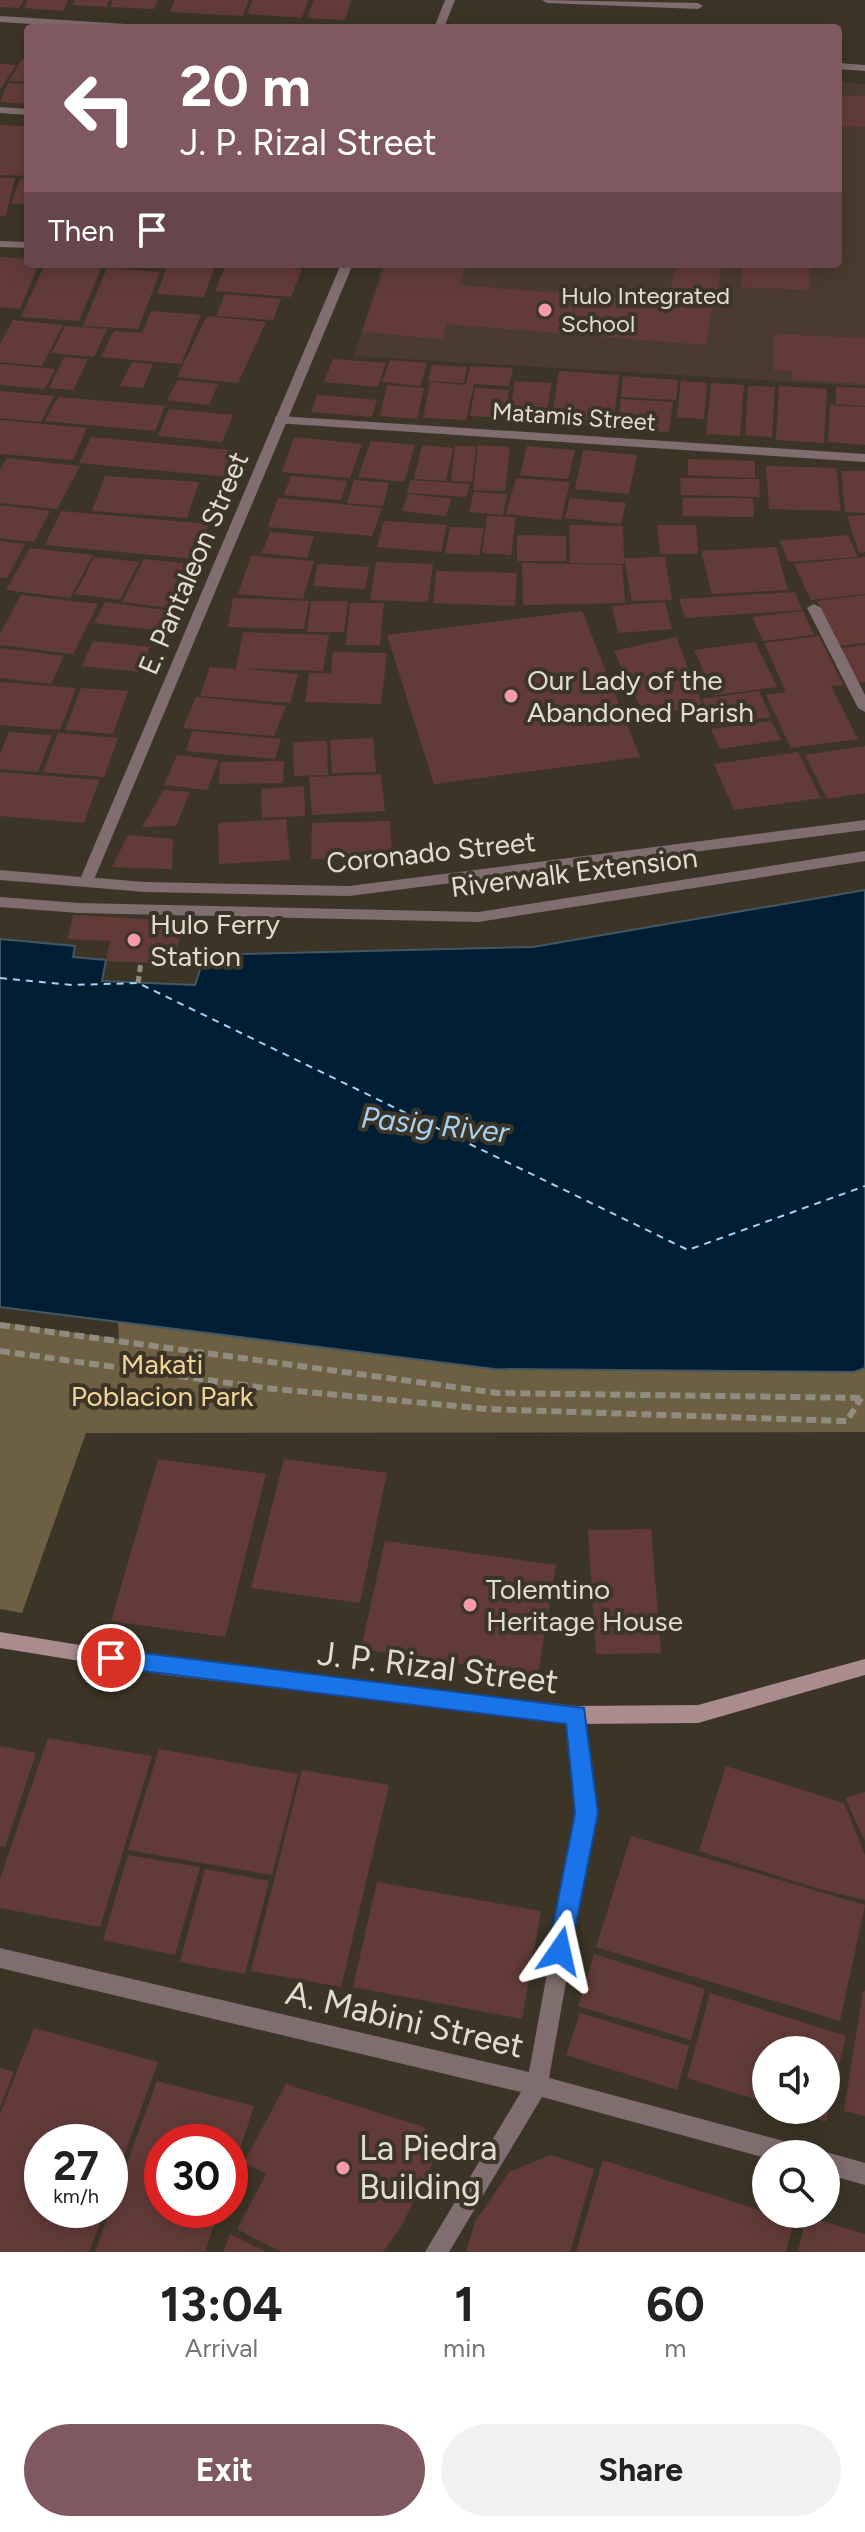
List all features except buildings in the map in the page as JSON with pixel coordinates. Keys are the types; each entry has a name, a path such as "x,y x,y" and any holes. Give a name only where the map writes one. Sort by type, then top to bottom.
{"main road":[{"name":"J. P. Rizal Street","path":"0,1640 166,1667 576,1715 698,1714 865,1667"}],"street":[{"path":"441,24 450,0"},
{"path":"547,0 698,6"},
{"path":"0,19 79,24"},
{"path":"842,66 865,68"},
{"path":"0,110 24,112"},
{"path":"0,244 24,245"},
{"name":"E. Pantaleon Street","path":"86,882 345,268"},
{"name":"Matamis Street","path":"279,420 865,458"},
{"path":"814,608 865,708"},
{"name":"Coronado Street","path":"0,875 144,887 349,891 865,825"},
{"name":"Riverwalk Extension","path":"0,902 79,908 478,917 865,856"},
{"path":"436,2252 537,2085 586,1813 576,1715"},
{"name":"A. Mabini Street","path":"0,1958 537,2085 752,2143"},
{"path":"840,2167 865,2174"}],"path":[{"path":"138,983 141,962"},
{"path":"0,1325 498,1393 863,1398"},
{"path":"0,1351 265,1388 487,1409 847,1421 863,1398"}],"shaded area":[{"name":"Hulo Integrated School","path":"842,82 865,84 865,386 354,356 382,268 842,268"}],"green space":[{"name":"Makati Poblacion Park","path":"0,1322 119,1339 118,1322 542,1369 854,1372 865,1368 865,1432 86,1433 22,1613 0,1609"}],"water":[{"name":"Pasig River","path":"865,890 865,1368 854,1372 494,1369 0,1307 0,939 75,946 73,957 106,960 102,981 195,985 205,955 533,947"}],"ferry route":[{"path":"0,978 72,985 138,983 688,1250 865,1186"}],"place":[{"name":"Hulo Integrated School","path":"545,310"},
{"name":"Our Lady of the Abandoned Parish","path":"511,696"},
{"name":"Hulo Ferry Station","path":"134,940"},
{"name":"Tolemtino Heritage House","path":"470,1605"},
{"name":"La Piedra Building","path":"343,2168"}],"route":[{"path":"111,1658 576,1715 586,1813 560,1951"}]}
